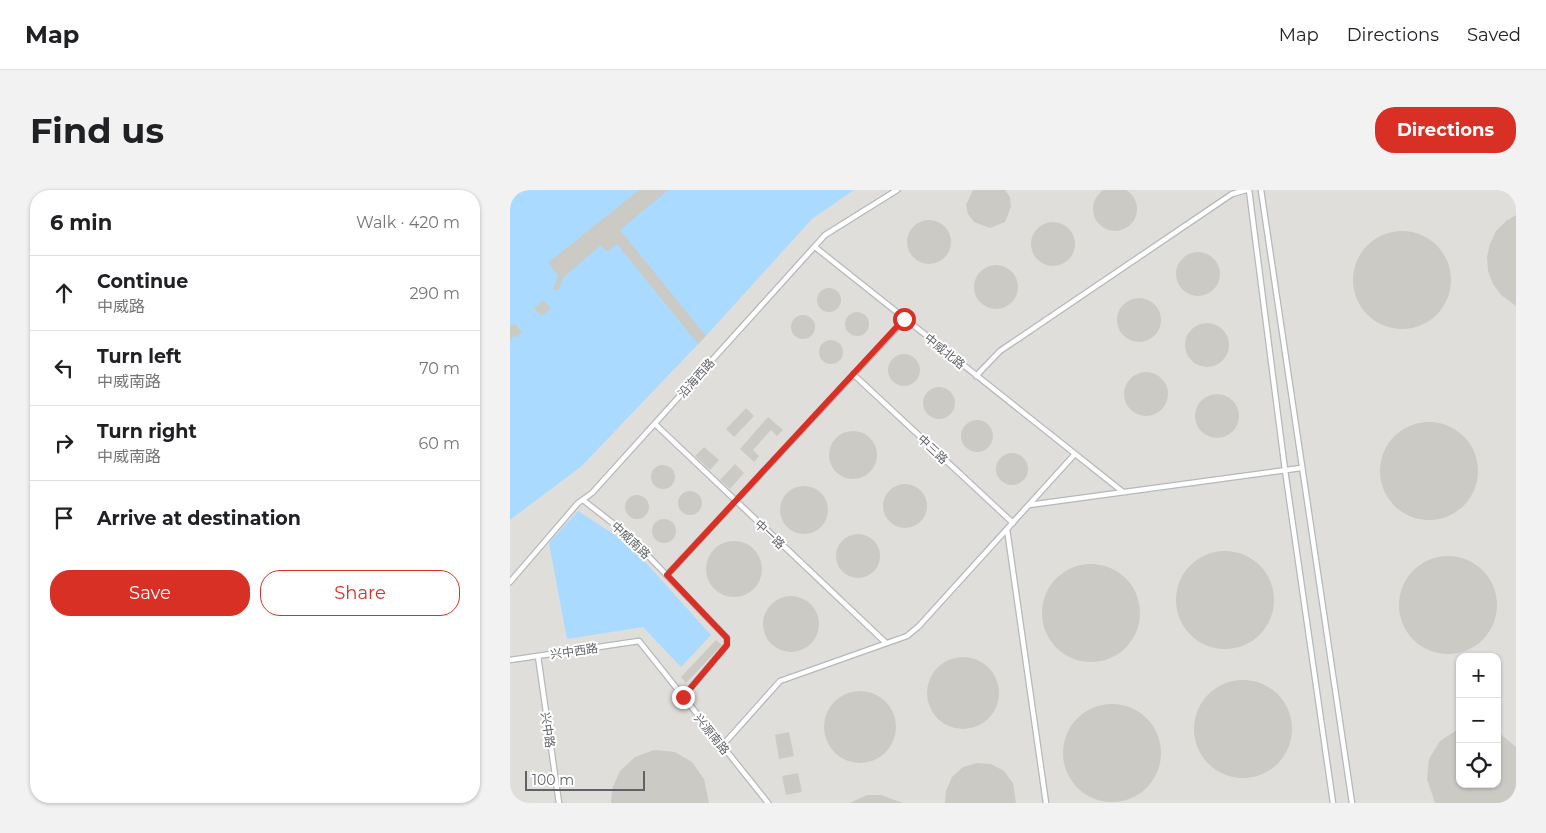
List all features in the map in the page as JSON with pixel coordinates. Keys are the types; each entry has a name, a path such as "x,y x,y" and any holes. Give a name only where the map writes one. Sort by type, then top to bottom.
{"lane":[{"name":"沿海西路","path":"510,582 825,235 897,190"},
{"path":"976,376 1000,351 1232,194 1248,190 1285,470 1333,803"},
{"path":"1261,190 1352,803"},
{"name":"中威北路","path":"815,247 1074,455 1123,492"},
{"path":"667,575 904,319"},
{"name":"中三路","path":"853,374 1013,523"},
{"name":"中一路","path":"654,424 886,644"},
{"path":"722,746 780,682 907,636 1074,455"},
{"path":"1028,505 1301,468"},
{"name":"中威南路","path":"583,500 628,535 727,638 727,645 683,697"},
{"path":"1007,529 1046,803"},
{"name":"兴源南路","path":"639,641 768,803"},
{"name":"兴中西路","path":"510,660 639,641"},
{"name":"兴中路","path":"538,656 559,803"}],"shaded area":[{"path":"854,190 1516,190 1516,803 510,803 510,520 582,466 706,336 812,218"}],"water":[{"path":"510,190 854,190 812,219 706,336 582,466 510,520"},
{"path":"578,511 629,544 711,635 681,667 643,627 567,639 549,543"}],"building":[{"path":"1115,187 1127,191 1133,197 1137,209 1133,221 1127,227 1115,231 1103,227 1097,221 1093,209 1097,197 1103,191"},
{"path":"639,190 668,190 620,230 706,336 698,344 617,244 607,252 601,245 564,277 558,291 553,289 558,275 548,263"},
{"path":"973,190 1005,190 1010,197 1011,207 1005,222 990,228 974,222 968,214 966,205"},
{"path":"1516,215 1516,306 1501,295 1493,284 1488,271 1487,257 1496,231 1506,221"},
{"path":"933,220 945,226 950,233 950,251 945,258 938,263 925,264 917,261 910,254 907,238 910,230 917,223"},
{"path":"1057,222 1069,228 1074,235 1074,253 1069,260 1062,265 1049,266 1041,263 1034,256 1031,240 1034,232 1041,225"},
{"path":"1402,231 1421,235 1437,245 1447,261 1451,280 1447,299 1437,315 1421,325 1402,329 1383,325 1367,315 1357,299 1353,280 1357,261 1367,245 1383,235"},
{"path":"1202,252 1214,258 1219,265 1219,283 1214,290 1207,295 1194,296 1186,293 1179,286 1176,270 1179,262 1186,255"},
{"path":"1000,265 1012,271 1017,278 1017,296 1012,303 1005,308 992,309 984,306 977,299 974,283 977,275 984,268"},
{"path":"829,288 834,289 840,295 840,305 834,311 829,312 824,311 818,305 817,300 818,295 824,289"},
{"path":"1143,298 1155,304 1160,311 1160,329 1155,336 1148,341 1135,342 1127,339 1120,332 1117,316 1120,308 1127,301"},
{"path":"543,300 551,308 542,316 534,309"},
{"path":"857,312 862,313 868,319 868,329 862,335 857,336 852,335 846,329 845,324 846,319 852,313"},
{"path":"803,315 808,316 814,322 814,332 808,338 803,339 798,338 792,332 791,327 792,322 798,316"},
{"path":"1211,323 1223,329 1228,336 1228,354 1223,361 1216,366 1203,367 1195,364 1188,357 1185,341 1188,333 1195,326"},
{"path":"515,324 522,332 516,338 514,335 510,342 510,326"},
{"path":"831,340 836,341 842,347 842,357 836,363 831,364 826,363 820,357 819,352 820,347 826,341"},
{"path":"904,354 910,355 915,359 919,364 919,376 915,381 910,385 904,386 898,385 893,381 889,376 888,370 889,364 893,359 898,355"},
{"path":"1150,372 1162,378 1167,385 1167,403 1162,410 1155,415 1142,416 1134,413 1127,406 1124,390 1127,382 1134,375"},
{"path":"939,387 945,388 950,392 954,397 954,409 950,414 945,418 939,419 933,418 928,414 924,409 923,403 924,397 928,392 933,388"},
{"path":"1221,394 1233,400 1238,407 1238,425 1233,432 1226,437 1213,438 1205,435 1198,428 1195,412 1198,404 1205,397"},
{"path":"746,408 754,416 734,437 726,429"},
{"path":"768,417 783,430 777,436 771,430 753,450 759,456 754,462 740,449"},
{"path":"977,420 983,421 988,425 992,430 992,442 988,447 983,451 977,452 971,451 966,447 962,442 961,436 962,430 966,425 971,421"},
{"path":"1429,422 1448,426 1464,436 1474,452 1478,471 1474,490 1464,506 1448,516 1429,520 1410,516 1394,506 1384,490 1380,471 1384,452 1394,436 1410,426"},
{"path":"848,431 858,431 867,435 873,441 876,446 876,464 867,475 858,479 848,479 839,475 833,469 829,460 829,450 833,441 839,435"},
{"path":"704,447 719,460 710,470 695,456"},
{"path":"1012,453 1018,454 1023,458 1027,463 1027,475 1023,480 1018,484 1012,485 1006,484 1001,480 997,475 996,469 997,463 1001,458 1006,454"},
{"path":"735,464 744,473 730,489 720,480"},
{"path":"663,465 668,466 674,472 674,482 668,488 663,489 658,488 652,482 651,477 652,472 658,466"},
{"path":"909,484 921,490 926,497 926,515 921,522 914,527 901,528 893,525 886,518 883,502 886,494 893,487"},
{"path":"799,486 809,486 821,493 828,505 828,515 821,527 809,534 799,534 791,530 784,523 780,515 780,505 784,497 791,490"},
{"path":"690,491 695,492 701,498 701,508 695,514 690,515 685,514 679,508 678,503 679,498 685,492"},
{"path":"637,495 642,496 648,502 648,512 642,518 637,519 632,518 626,512 625,507 626,502 632,496"},
{"path":"664,519 669,520 675,526 675,536 669,542 664,543 659,542 653,536 652,531 653,526 659,520"},
{"path":"858,534 870,538 876,544 880,556 876,568 870,574 858,578 846,574 840,568 836,556 840,544 846,538"},
{"path":"734,541 745,543 754,549 760,558 762,569 760,580 754,589 745,595 734,597 723,595 714,589 708,580 706,569 708,558 714,549 723,543"},
{"path":"1225,551 1244,555 1260,565 1270,581 1274,600 1270,619 1260,635 1244,645 1225,649 1206,645 1190,635 1180,619 1176,600 1180,581 1190,565 1206,555"},
{"path":"1438,557 1458,557 1475,564 1489,578 1496,595 1496,615 1489,632 1475,646 1458,653 1438,653 1421,646 1407,632 1400,615 1400,595 1407,578 1421,564"},
{"path":"1091,564 1110,568 1126,578 1136,594 1140,613 1136,632 1126,648 1110,658 1091,662 1072,658 1056,648 1046,632 1042,613 1046,594 1056,578 1072,568"},
{"path":"791,596 802,598 811,604 817,613 819,624 817,635 811,644 802,650 791,652 780,650 771,644 765,635 763,624 765,613 771,604 780,598"},
{"path":"716,640 722,645 686,683 681,677"},
{"path":"963,657 983,663 993,673 999,693 993,713 983,723 963,729 943,723 933,713 927,693 933,673 943,663"},
{"path":"1243,680 1262,684 1278,694 1288,710 1292,729 1288,748 1278,764 1262,774 1243,778 1224,774 1208,764 1198,748 1194,729 1198,710 1208,694 1224,684"},
{"path":"860,691 880,697 890,707 896,727 890,747 880,757 860,763 840,757 830,747 824,727 830,707 840,697"},
{"path":"1112,704 1131,708 1147,718 1157,734 1161,753 1157,772 1147,788 1131,798 1112,802 1093,798 1077,788 1067,772 1063,753 1067,734 1077,718 1093,708"},
{"path":"1456,731 1456,788 1501,788 1501,734 1516,747 1516,803 1435,803 1427,779 1429,759 1440,741"},
{"path":"789,732 794,756 779,759 775,735"},
{"path":"654,750 675,752 692,762 704,779 709,803 611,803 612,789 620,771 635,757"},
{"path":"977,763 991,764 1004,771 1013,783 1016,803 945,803 946,791 952,777 963,767"},
{"path":"798,773 802,792 786,795 782,776"},
{"path":"867,795 881,795 903,803 850,803"}],"route":[{"path":"683,697 727,645 727,638 667,575 904,319"}]}
